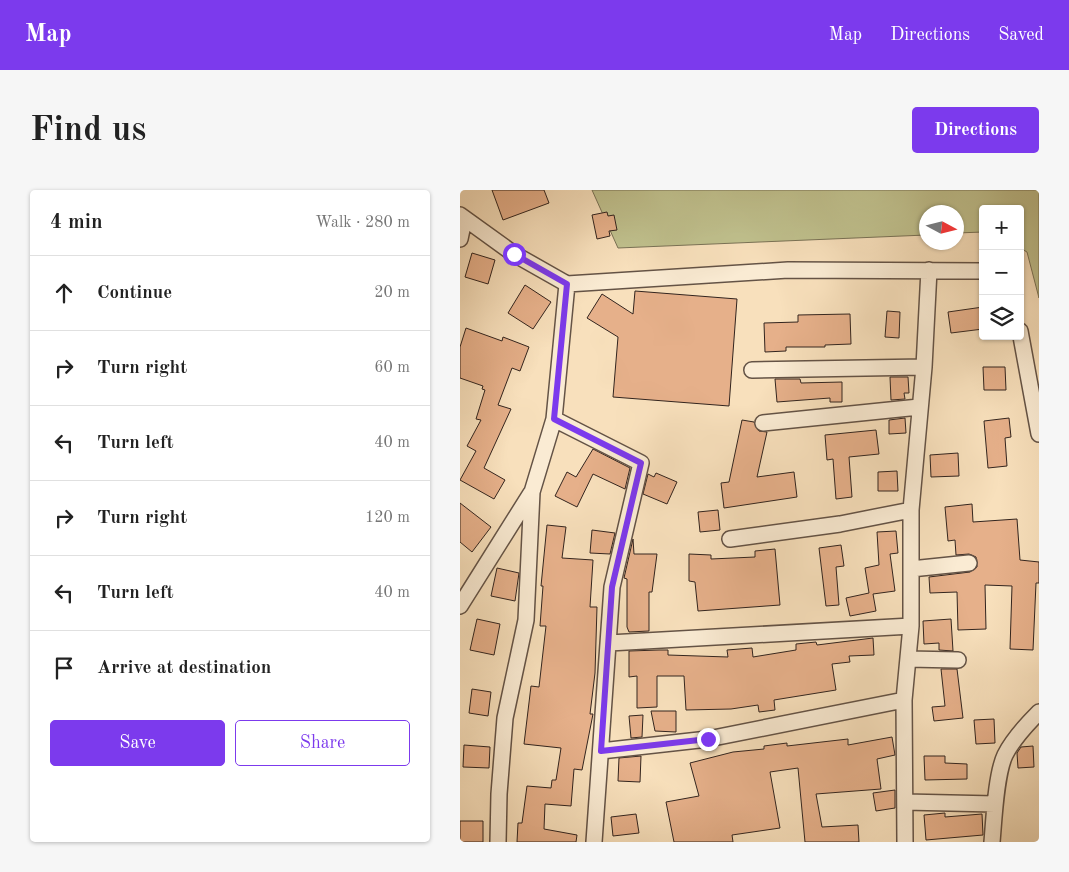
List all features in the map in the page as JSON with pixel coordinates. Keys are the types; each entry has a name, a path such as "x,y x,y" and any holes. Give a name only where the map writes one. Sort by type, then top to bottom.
{"street":[{"path":"460,239 462,218 514,254 567,284 788,270 979,271"},
{"path":"905,842 904,700 911,626 910,510 924,367 929,270"},
{"path":"498,842 504,718 526,620 532,492 554,419 567,284"},
{"path":"1022,340 1039,434"},
{"path":"752,370 924,367"},
{"path":"763,423 919,408"},
{"path":"554,419 641,463 612,587 594,842"},
{"path":"460,606 532,492"},
{"path":"730,539 840,524 910,510"},
{"path":"911,569 969,563"},
{"path":"609,643 911,626"},
{"path":"908,659 958,660"},
{"path":"601,751 708,739 904,700"},
{"path":"992,842 995,804 1005,755 1028,723 1039,712"},
{"path":"906,802 995,804"}],"green space":[{"path":"592,190 1039,190 1039,298 1027,252 1024,250 1024,205 979,205 979,232 964,233 964,205 919,205 919,235 618,248"}],"building":[{"path":"492,190 544,190 549,203 503,220"},
{"path":"607,212 608,216 614,215 617,230 609,231 610,236 597,239 592,215"},
{"path":"472,253 495,260 488,284 465,277"},
{"path":"525,285 551,302 533,329 508,313"},
{"path":"635,291 737,299 729,406 613,397 618,337 587,318 602,294 633,314"},
{"path":"979,308 979,330 951,333 948,312"},
{"path":"887,311 900,312 899,338 885,337"},
{"path":"850,314 851,344 825,345 825,347 786,347 786,351 765,352 764,323 798,322 798,315"},
{"path":"466,328 502,341 503,337 529,347 520,371 512,368 498,405 511,409 484,468 505,480 494,499 460,480 476,451 467,446 481,420 476,419 485,390 482,389 483,386 460,378 460,347"},
{"path":"983,367 1005,367 1006,390 984,390"},
{"path":"890,377 908,377 909,393 904,393 905,399 891,400"},
{"path":"775,379 800,379 801,383 842,382 842,402 830,402 830,398 777,402"},
{"path":"905,418 906,433 889,434 889,420"},
{"path":"1009,418 1011,437 1005,438 1007,466 988,468 984,421"},
{"path":"742,420 754,422 759,431 767,432 757,477 794,472 797,497 724,508 721,483 729,482"},
{"path":"876,430 879,454 849,457 852,497 836,499 833,459 827,460 825,435"},
{"path":"593,449 630,468 625,489 593,474 577,507 555,496 567,472 576,477"},
{"path":"958,453 959,476 931,477 930,455"},
{"path":"897,471 898,491 878,491 878,472"},
{"path":"656,473 677,482 667,504 643,494 648,474 654,477"},
{"path":"460,503 491,527 472,552 460,542"},
{"path":"972,504 973,522 1017,519 1020,560 1039,562 1039,583 1036,583 1033,650 1010,649 1012,586 985,585 986,629 958,630 957,592 930,593 929,577 970,572 977,567 976,557 969,554 956,555 955,540 948,541 945,507"},
{"path":"718,510 720,530 700,532 698,512"},
{"path":"547,525 566,527 562,558 593,560 590,607 597,607 595,673 590,714 593,714 582,770 574,769 571,806 545,804 544,829 577,835 576,842 517,842 518,823 522,823 527,786 551,788 552,780 556,780 561,748 524,744 531,686 539,687 546,626 540,626 543,586 541,586"},
{"path":"592,530 615,533 610,554 590,553"},
{"path":"896,531 898,553 890,554 895,591 873,594 876,611 850,616 846,598 869,593 865,568 879,565 877,532"},
{"path":"633,539 634,554 657,554 652,592 649,592 649,631 629,632 627,627 627,579 624,578"},
{"path":"841,545 844,566 836,567 839,605 826,606 819,548"},
{"path":"775,549 780,605 698,611 695,582 689,581 689,554 711,555 711,559 755,557 755,551"},
{"path":"497,568 519,573 515,601 491,596"},
{"path":"477,619 500,624 494,655 470,650"},
{"path":"951,619 953,651 939,650 939,643 924,644 923,621"},
{"path":"873,638 874,655 849,656 850,662 832,664 836,690 774,700 775,710 759,712 758,705 731,709 686,710 684,676 657,676 657,707 637,708 637,676 629,677 629,651 668,650 668,655 728,657 727,650 752,648 753,657 796,650 796,644 816,642 817,645"},
{"path":"941,669 957,669 963,718 934,721 932,707 945,706"},
{"path":"472,689 491,692 488,716 469,713"},
{"path":"651,711 676,711 676,732 655,731"},
{"path":"643,715 642,737 631,738 629,716"},
{"path":"994,719 995,743 976,744 974,720"},
{"path":"892,737 895,755 877,759 881,789 816,794 822,827 858,825 859,842 805,842 798,768 770,772 780,828 732,835 733,842 674,842 666,802 699,796 690,763 733,752 764,749 764,746 787,743 787,746 848,739 848,745"},
{"path":"464,745 490,747 489,768 463,767"},
{"path":"1033,746 1034,767 1018,768 1017,753 1021,747"},
{"path":"641,756 640,782 618,781 619,758"},
{"path":"924,756 945,756 945,763 967,764 967,779 925,780"},
{"path":"895,790 895,808 876,811 873,793"},
{"path":"945,813 945,817 982,814 983,835 926,840 924,815"},
{"path":"636,814 639,833 613,836 611,817"},
{"path":"460,821 483,821 483,842 460,842"}],"route":[{"path":"514,254 567,284 554,419 641,463 612,587 601,751 708,739"}]}
